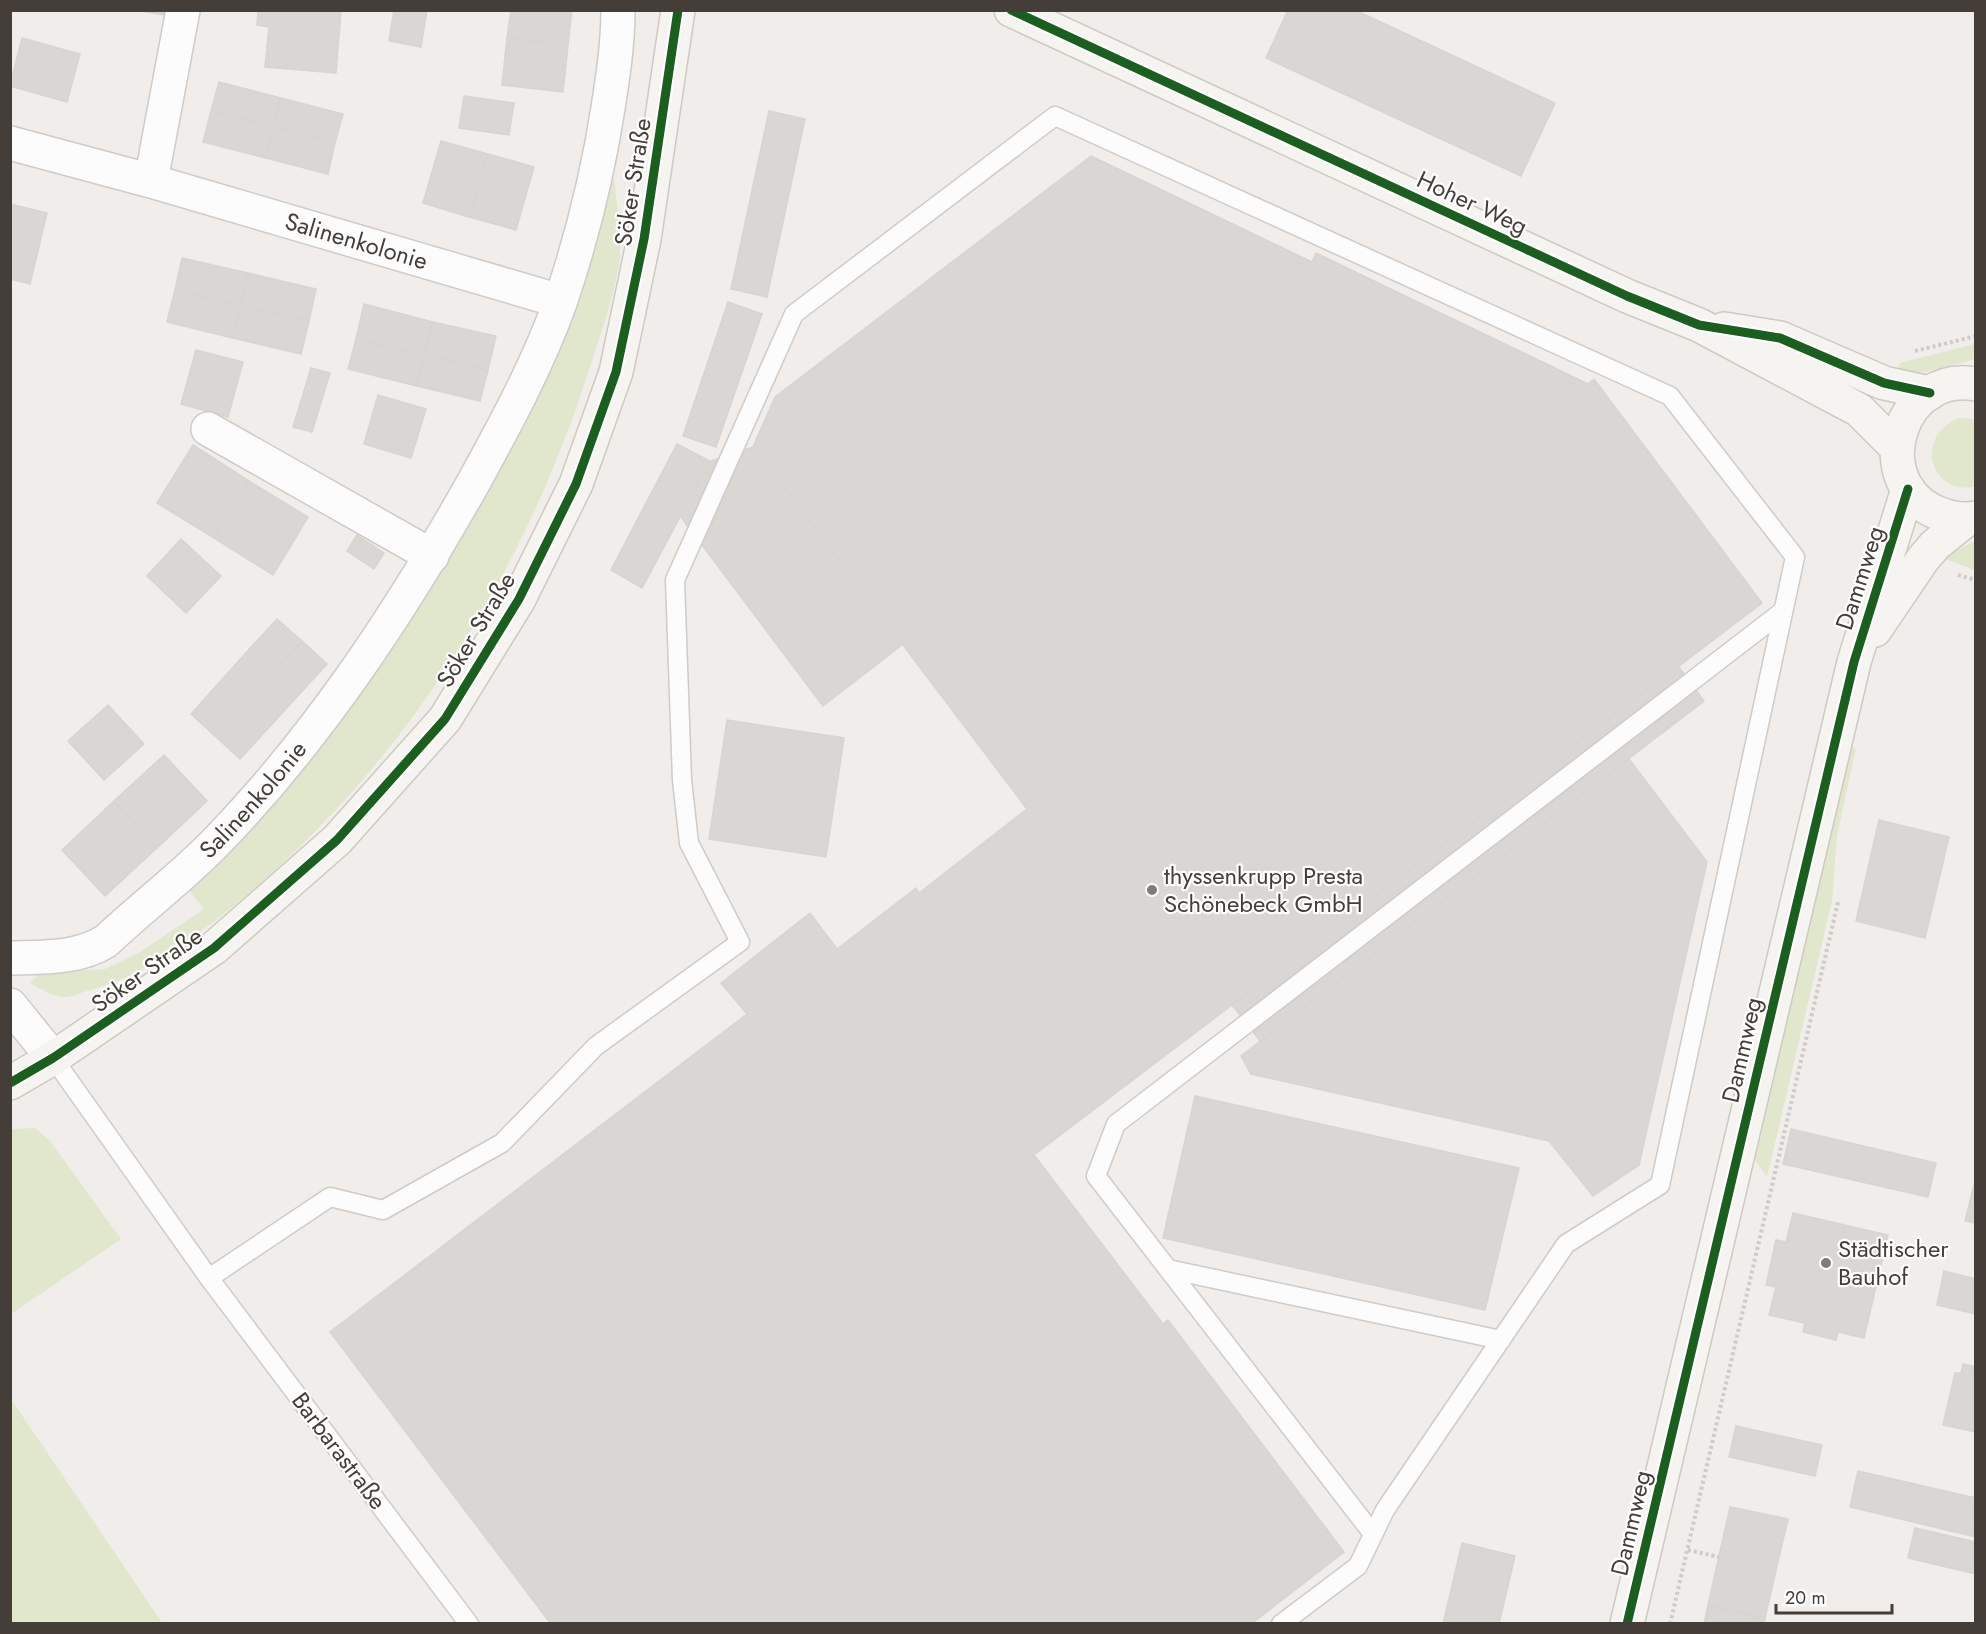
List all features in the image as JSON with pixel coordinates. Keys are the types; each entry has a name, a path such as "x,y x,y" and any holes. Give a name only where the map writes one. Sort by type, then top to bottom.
{"street":[{"path":"151,181 183,10"},
{"name":"Salinenkolonie","path":"10,958 53,957 91,950 106,941 219,840 272,780 380,639 432,556 516,407 560,302 588,211 604,133 615,62 618,10"},
{"name":"Söker Straße","path":"10,1083 53,1058 214,948 337,840 445,719 519,599 576,484 616,372 644,239 678,10"},
{"name":"Hoher Weg","path":"1011,10 1627,296 1698,325 1859,410 1897,448"},
{"name":"Salinenkolonie","path":"10,143 151,181 560,302"},
{"name":"Hoher Weg","path":"1698,325 1780,338 1884,383 1930,393"},
{"path":"1971,519 1944,516 1924,506 1908,489 1899,470 1897,448 1901,426 1913,407 1930,393 1949,384 1974,382"},
{"path":"208,429 432,556"},
{"name":"Dammweg","path":"1627,1623 1854,662 1908,489"},
{"name":"Dammweg","path":"1854,662 1935,545 1971,519"},
{"path":"10,1005 53,1058"}],"lane":[{"path":"209,1278 330,1197 383,1210 502,1143 596,1046 740,942 689,843 682,780 675,580 794,314 1055,116 1670,396 1795,557 1660,1185 1566,1245 1385,1510 1358,1566 1281,1623"},
{"path":"1373,1534 1096,1176 1116,1124 1783,611"},
{"name":"Barbarastraße","path":"53,1058 209,1278 469,1623"},
{"path":"1168,1269 1501,1340"}],"path":[{"path":"1670,1623 1838,895"},
{"path":"1688,1550 1719,1557"}],"green space":[{"path":"614,177 620,233 619,264 609,306 588,373 558,455 523,536 481,613 434,687 382,757 324,823 260,883 192,938 142,970 73,996 56,996 30,983 40,973 105,969 140,952 204,909 187,888 316,752 369,683 447,563 529,418 567,326"},
{"path":"1975,344 1975,358 1972,360 1924,372 1896,372 1900,363"},
{"path":"1959,418 1975,419 1976,486 1961,487 1948,483 1939,475 1933,464 1932,451 1936,438 1944,427"},
{"path":"1975,541 1975,570 1942,558"},
{"path":"1851,748 1856,749 1837,835 1832,901 1767,1177 1755,1160"},
{"path":"35,1128 50,1141 121,1239 11,1314 11,1129"},
{"path":"11,1399 162,1623 11,1623"}],"building":[{"path":"135,10 165,10 164,15"},
{"path":"258,10 341,10 336,73 265,67 269,27 257,25"},
{"path":"394,10 427,10 421,47 389,41"},
{"path":"511,10 572,10 568,45 507,38"},
{"path":"1288,10 1355,10 1555,103 1521,176 1266,58"},
{"path":"22,38 80,54 67,102 10,86"},
{"path":"507,38 568,45 563,92 502,85"},
{"path":"219,82 281,98 274,127 211,111"},
{"path":"464,96 514,103 509,135 459,128"},
{"path":"281,98 343,114 335,143 274,127"},
{"path":"211,111 274,127 266,158 203,142"},
{"path":"769,111 805,119 767,297 731,289"},
{"path":"274,127 335,143 328,174 266,158"},
{"path":"441,141 488,154 469,217 423,203"},
{"path":"488,154 534,167 516,230 469,217"},
{"name":"thyssenkrupp Presta Schönebeck GmbH","path":"1091,156 1312,262 1316,253 1588,384 1594,379 1762,603 1034,1155 1163,1324 1168,1320 1344,1552 1251,1624 551,1624 330,1332 747,1014 721,983 810,913 837,949 916,888 919,893 1027,809 753,447 775,397"},
{"path":"10,204 47,213 30,284 10,279"},
{"path":"182,258 248,273 241,306 175,290"},
{"path":"248,273 316,289 309,321 241,306"},
{"path":"175,290 241,306 233,338 167,322"},
{"path":"728,302 762,314 716,447 683,436"},
{"path":"364,304 433,322 424,355 356,339"},
{"path":"241,306 309,321 301,354 233,338"},
{"path":"433,322 496,336 488,370 424,355"},
{"path":"356,339 424,355 417,386 348,369"},
{"path":"196,350 243,362 228,417 181,404"},
{"path":"424,355 488,370 480,401 417,386"},
{"path":"311,368 330,373 312,432 293,427"},
{"path":"378,395 426,409 411,458 364,444"},
{"path":"677,444 710,461 642,588 611,570"},
{"path":"193,445 249,481 214,538 157,503"},
{"path":"753,447 903,644 823,706 680,516 710,461"},
{"path":"249,481 308,517 292,544 233,508"},
{"path":"233,508 292,544 273,575 214,538"},
{"path":"357,535 384,553 374,569 347,551"},
{"path":"181,539 221,576 186,613 147,576"},
{"path":"277,619 302,641 259,688 234,666"},
{"path":"302,641 327,664 284,711 259,688"},
{"path":"234,666 284,711 240,759 191,714"},
{"path":"1678,666 1704,701 1260,1041 1232,1005"},
{"path":"108,705 144,744 104,780 68,741"},
{"path":"727,720 844,738 826,857 709,839"},
{"path":"164,755 207,801 157,848 114,801"},
{"path":"1629,759 1707,862 1639,1165 1593,1196 1549,1141 1251,1074 1241,1056"},
{"path":"114,801 157,848 105,896 62,850"},
{"path":"1879,820 1949,837 1925,938 1856,921"},
{"path":"1195,1096 1519,1168 1485,1310 1163,1238"},
{"path":"1791,1129 1936,1163 1928,1197 1783,1164"},
{"path":"1976,1177 1976,1223 1965,1221"},
{"name":"Städtischer Bauhof","path":"1793,1213 1888,1235 1864,1338 1838,1332 1836,1340 1803,1332 1805,1323 1769,1315 1776,1287 1766,1285 1776,1240 1786,1242"},
{"path":"1944,1271 1976,1279 1976,1314 1937,1305"},
{"path":"1963,1364 1976,1367 1973,1376 1976,1377 1976,1432 1943,1425 1955,1373 1961,1373"},
{"path":"1736,1426 1822,1445 1815,1476 1729,1457"},
{"path":"1858,1471 1976,1498 1976,1537 1850,1507"},
{"path":"1730,1507 1788,1519 1765,1618 1708,1605"},
{"path":"1915,1528 1976,1542 1976,1574 1908,1558"},
{"path":"1462,1543 1515,1556 1499,1624 1443,1624"},
{"path":"1708,1605 1765,1618 1764,1624 1704,1624"}],"cycle path":[{"path":"10,1083 53,1058 214,948 337,840 445,719 519,599 576,484 616,372 644,239 678,10"},
{"path":"1011,10 1627,296 1699,325 1780,338 1884,383 1930,393"},
{"path":"1627,1624 1854,662 1908,489"}],"place":[{"name":"thyssenkrupp Presta Schönebeck GmbH","path":"1152,890"},
{"name":"Städtischer Bauhof","path":"1826,1263"}]}
